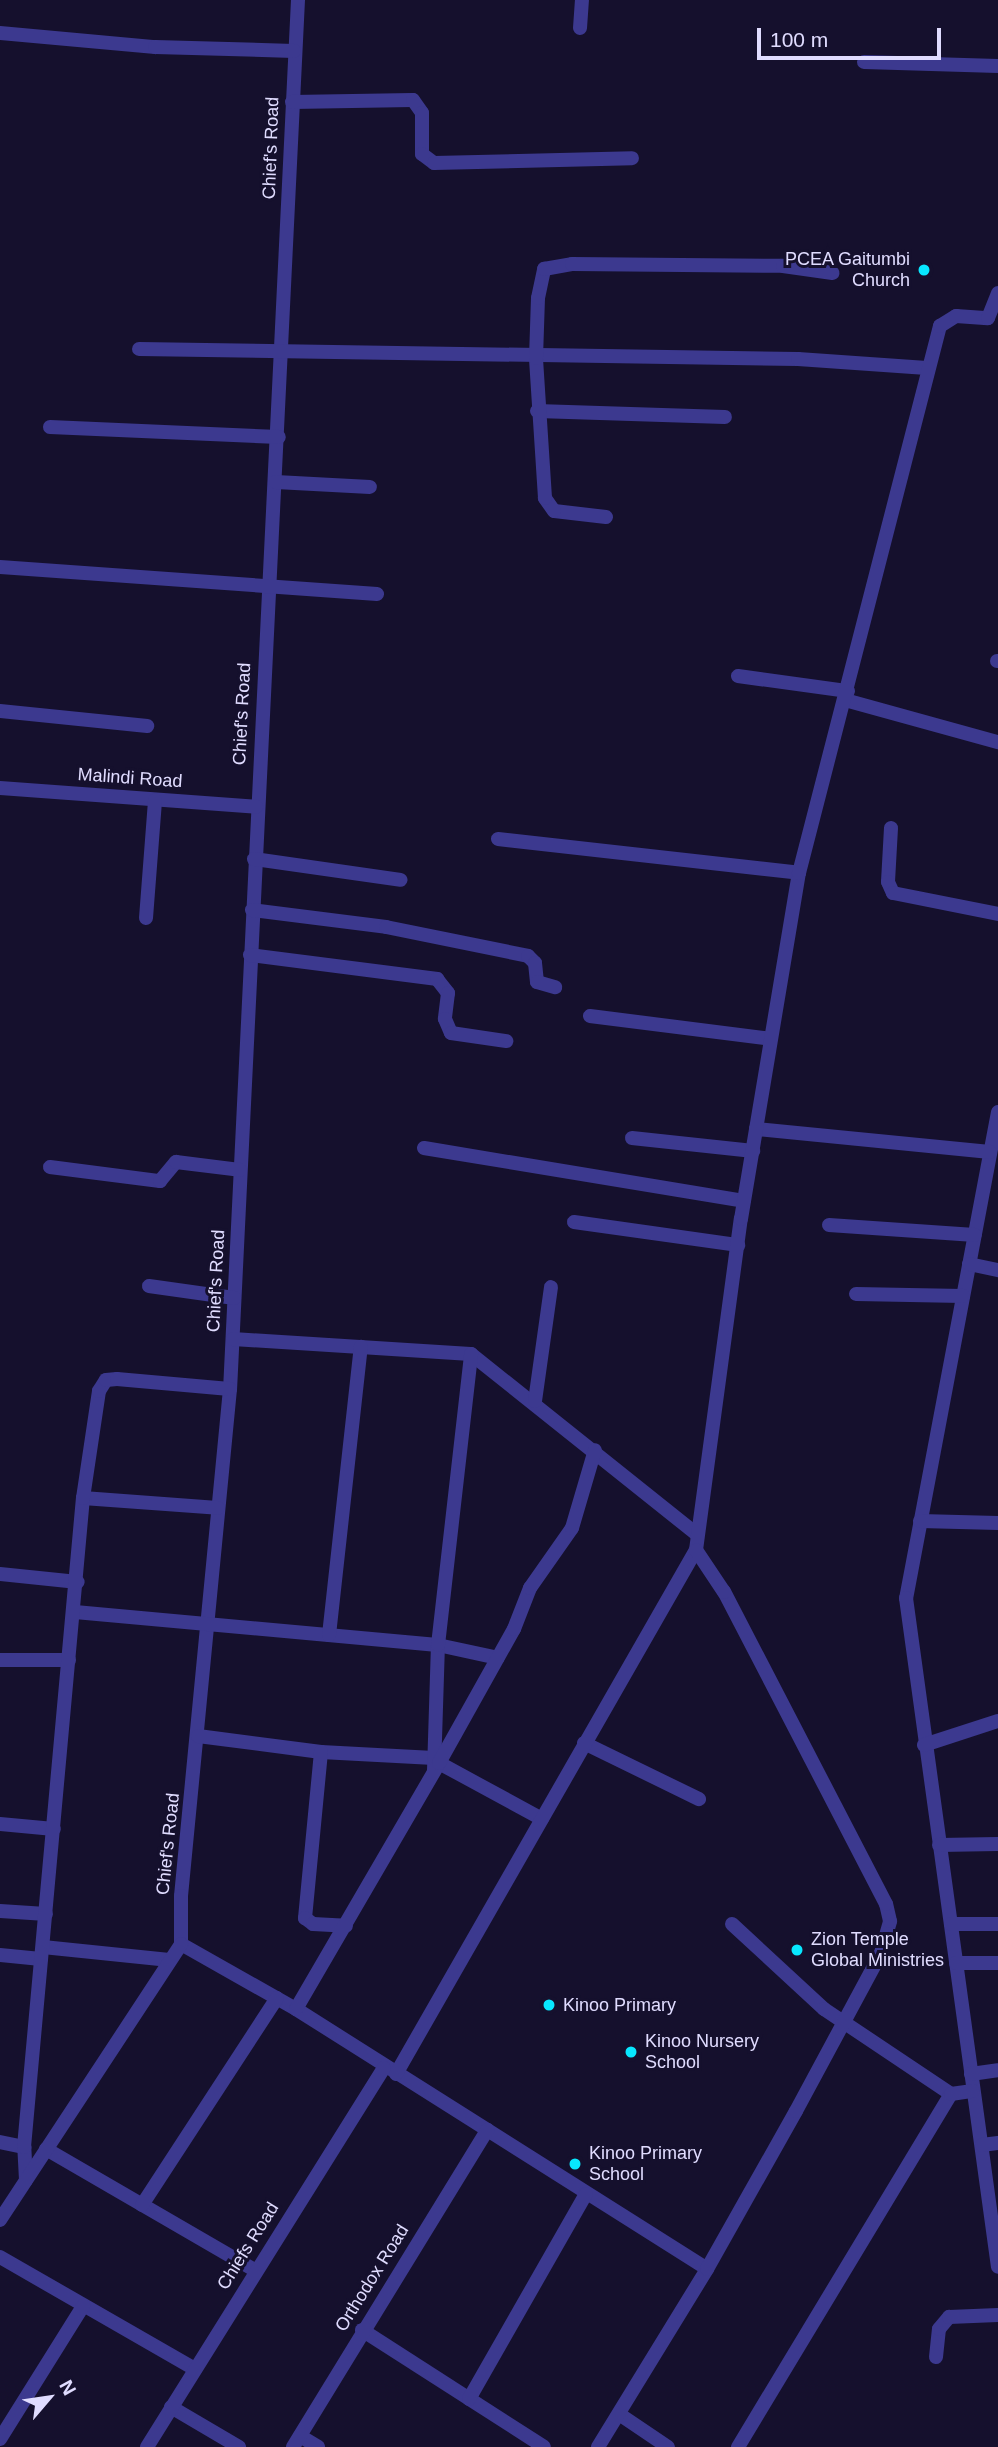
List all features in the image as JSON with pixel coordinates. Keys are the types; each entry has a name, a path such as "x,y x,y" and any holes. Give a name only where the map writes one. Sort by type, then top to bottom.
{"street":[{"name":"Chief's Road","path":"181,1944 181,1896 210,1624 230,1389 256,807 279,437 298,0"},
{"path":"580,28 582,0"},
{"path":"0,33 155,47 294,51"},
{"path":"864,61 998,66"},
{"path":"292,102 413,100 422,113 422,154 434,163 632,158"},
{"path":"606,517 563,513 549,506 537,411 536,358 541,275 549,266 783,266 833,273"},
{"path":"597,2447 707,2269 844,2022 888,1936 887,1904 724,1592 696,1550 695,1533 744,1201 799,873 927,368 946,320 993,319 998,293"},
{"path":"139,349 536,358 771,358 927,368"},
{"path":"537,411 725,417"},
{"path":"50,428 279,437"},
{"path":"276,482 370,487"},
{"path":"0,568 377,594"},
{"path":"738,676 846,695 998,743"},
{"path":"0,711 147,726"},
{"name":"Malindi Road","path":"0,788 256,807"},
{"path":"146,918 155,800"},
{"path":"891,828 888,882 893,893 998,914"},
{"path":"498,839 799,873"},
{"path":"254,859 401,880"},
{"path":"252,911 386,927 528,956 535,963 537,982 555,987"},
{"path":"250,955 437,979 446,986 445,1019 451,1033 506,1041"},
{"path":"590,1016 771,1042"},
{"path":"632,1029 771,1042"},
{"path":"998,1111 920,1521 906,1610 998,2267"},
{"path":"756,1129 990,1153"},
{"path":"632,1138 752,1151"},
{"path":"424,1148 744,1201"},
{"path":"50,1167 160,1181 176,1162 240,1170"},
{"path":"575,1222 738,1245"},
{"path":"829,1225 975,1235"},
{"path":"969,1264 998,1270"},
{"path":"149,1286 234,1298"},
{"path":"535,1401 551,1287"},
{"path":"856,1294 963,1296"},
{"path":"233,1339 471,1354 535,1401 695,1533"},
{"path":"329,1635 360,1347"},
{"path":"436,1764 438,1645 471,1354"},
{"path":"26,2180 24,2147 91,1424 106,1380 230,1389"},
{"path":"296,2009 498,1658 530,1588 572,1528 595,1450"},
{"path":"83,1498 218,1508"},
{"path":"920,1521 998,1522"},
{"name":"Chiefs Road","path":"147,2447 255,2270 390,2071 542,1819 583,1743 696,1550"},
{"path":"0,1574 78,1582"},
{"path":"75,1612 438,1645 498,1658"},
{"path":"0,1660 69,1660"},
{"path":"924,1745 998,1721"},
{"path":"198,1736 436,1764 542,1819"},
{"path":"583,1743 699,1799"},
{"path":"321,1752 305,1919 313,1924 346,1926"},
{"path":"0,1824 54,1829"},
{"path":"939,1845 998,1843"},
{"path":"0,1910 46,1914"},
{"path":"732,1924 844,2022 951,2094 973,2091"},
{"path":"951,1924 998,1924"},
{"path":"0,2220 181,1944 296,2009 390,2071 707,2269"},
{"path":"0,1955 42,1953 169,1960"},
{"path":"956,1963 998,1963"},
{"path":"142,2204 277,1998"},
{"path":"971,2074 998,2070"},
{"path":"738,2447 951,2094"},
{"name":"Orthodox Road","path":"296,2442 362,2330 487,2130"},
{"path":"0,2143 24,2147"},
{"path":"982,2145 998,2143"},
{"path":"46,2149 255,2270"},
{"path":"469,2399 586,2194"},
{"path":"0,2258 195,2369"},
{"path":"0,2439 83,2306"},
{"path":"936,2357 939,2329 949,2318 998,2315"},
{"path":"362,2330 544,2447"},
{"path":"172,2407 239,2447"},
{"path":"619,2414 668,2447"},
{"path":"296,2442 318,2447"}],"place":[{"name":"PCEA Gaitumbi Church","path":"924,270"},
{"name":"Zion Temple Global Ministries","path":"797,1950"},
{"name":"Kinoo Primary","path":"549,2005"},
{"name":"Kinoo Nursery School","path":"631,2052"},
{"name":"Kinoo Primary School","path":"575,2164"}]}
